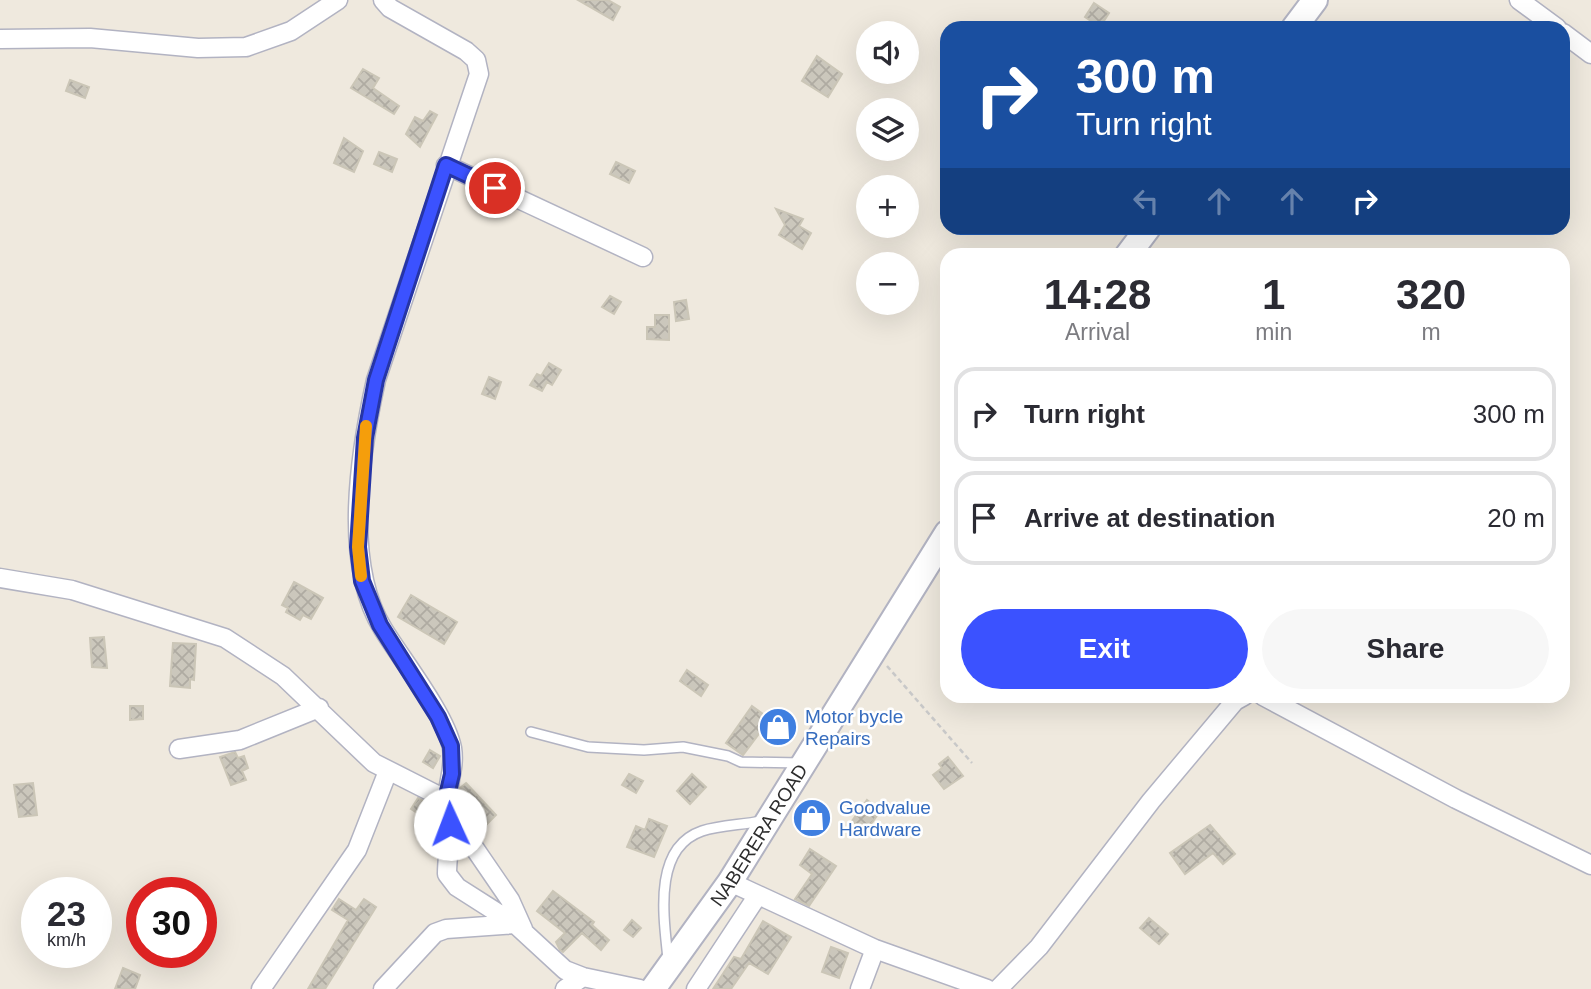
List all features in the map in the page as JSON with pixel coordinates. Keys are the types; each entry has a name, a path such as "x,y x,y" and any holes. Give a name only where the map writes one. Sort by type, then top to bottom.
{"street":[{"path":"0,39 90,38 198,48 246,47 291,31 338,0"},
{"path":"383,0 390,8 466,51 479,66 478,80 446,165 376,380 365,438 358,547 362,581 380,625 449,738 453,761 447,804 450,824 447,874 457,887 519,928 558,965 583,977 640,989"},
{"path":"1299,21 1315,0"},
{"path":"1519,0 1548,21"},
{"path":"1570,38 1591,54"},
{"path":"446,165 643,257"},
{"name":"NABERERA ROAD","path":"653,989 730,882 940,544"},
{"path":"0,578 72,590 117,602 225,638 266,662 320,708 364,754 388,771 447,804 510,900 519,928"},
{"path":"998,989 1040,947 1151,801 1233,703"},
{"path":"1276,703 1456,799 1591,865"},
{"path":"179,749 240,740 320,708"},
{"path":"261,989 357,850 388,771"},
{"path":"730,882 875,949 988,989"},
{"path":"696,989 758,895"},
{"path":"383,989 428,938 440,930 519,928"},
{"path":"860,989 875,949"},
{"path":"565,989 583,977"}],"lane":[{"path":"531,732 588,747 644,750 683,747 741,762 803,763"},
{"path":"669,968 664,912 667,876 677,849 700,832 766,821"}],"path":[{"path":"873,650 972,763"}],"building":[{"path":"578,0 608,0 620,7 613,20"},
{"path":"1094,3 1109,13 1104,21 1091,21 1085,17"},
{"path":"817,56 842,74 828,97 802,81"},
{"path":"363,69 379,78 373,88 399,106 394,114 351,88"},
{"path":"70,80 89,87 85,98 66,91"},
{"path":"430,111 437,115 420,147 406,134 415,117 423,121"},
{"path":"344,138 363,151 354,172 334,163"},
{"path":"379,152 397,159 392,172 374,164"},
{"path":"616,162 635,171 629,183 610,174"},
{"path":"776,209 803,219 799,226 811,233 802,249 779,235 785,225"},
{"path":"610,296 621,302 614,314 602,307"},
{"path":"686,300 689,319 676,321 674,302"},
{"path":"655,315 669,315 669,340 647,339 647,327 655,327"},
{"path":"549,363 561,370 552,385 547,382 542,391 530,385 537,374 541,376"},
{"path":"489,377 501,382 495,399 482,394"},
{"path":"294,582 323,598 311,619 303,615 300,620 286,612 288,608 282,605"},
{"path":"411,595 457,622 444,644 398,617"},
{"path":"104,637 107,668 92,667 90,638"},
{"path":"173,643 196,644 194,680 190,679 190,688 170,686"},
{"path":"687,670 708,685 701,696 680,681"},
{"path":"130,706 143,706 143,719 130,720"},
{"path":"752,706 770,719 743,755 726,743"},
{"path":"430,750 440,756 433,768 423,762"},
{"path":"235,752 238,758 244,756 248,768 242,771 246,780 231,785 220,757"},
{"path":"948,757 963,776 944,789 933,775 942,768 939,764"},
{"path":"629,774 643,781 636,793 622,785"},
{"path":"692,774 706,787 690,804 677,791"},
{"path":"33,783 37,815 19,817 14,785"},
{"path":"466,783 496,815 485,826 459,797 460,788"},
{"path":"418,798 429,804 422,816 411,809"},
{"path":"867,800 881,810 866,831 852,821"},
{"path":"649,819 667,826 654,857 627,847 636,826 645,830"},
{"path":"1210,825 1235,854 1223,864 1213,853 1185,874 1170,853"},
{"path":"810,849 836,866 809,906 795,899 812,874 800,865"},
{"path":"553,891 594,922 592,925 609,940 601,950 582,933 563,952 560,950 556,942 565,933 537,911"},
{"path":"339,899 356,910 364,899 376,907 325,989 308,989 348,920 332,910"},
{"path":"1149,918 1168,934 1159,944 1140,928"},
{"path":"632,920 641,928 633,937 624,930"},
{"path":"763,921 791,937 768,974 749,963 731,989 713,989 734,957 741,959"},
{"path":"831,947 848,953 839,978 822,972"},
{"path":"123,968 140,975 135,989 115,989"}],"slow traffic":[{"path":"361,576 358,547 366,426"}],"place":[{"name":"Motor bycle Repairs","path":"778,727"},
{"name":"Goodvalue Hardware","path":"812,818"}],"route":[{"path":"450,824 446,800 453,761 446,730 380,625 362,581 358,547 365,438 376,380 446,165 495,188"}]}
